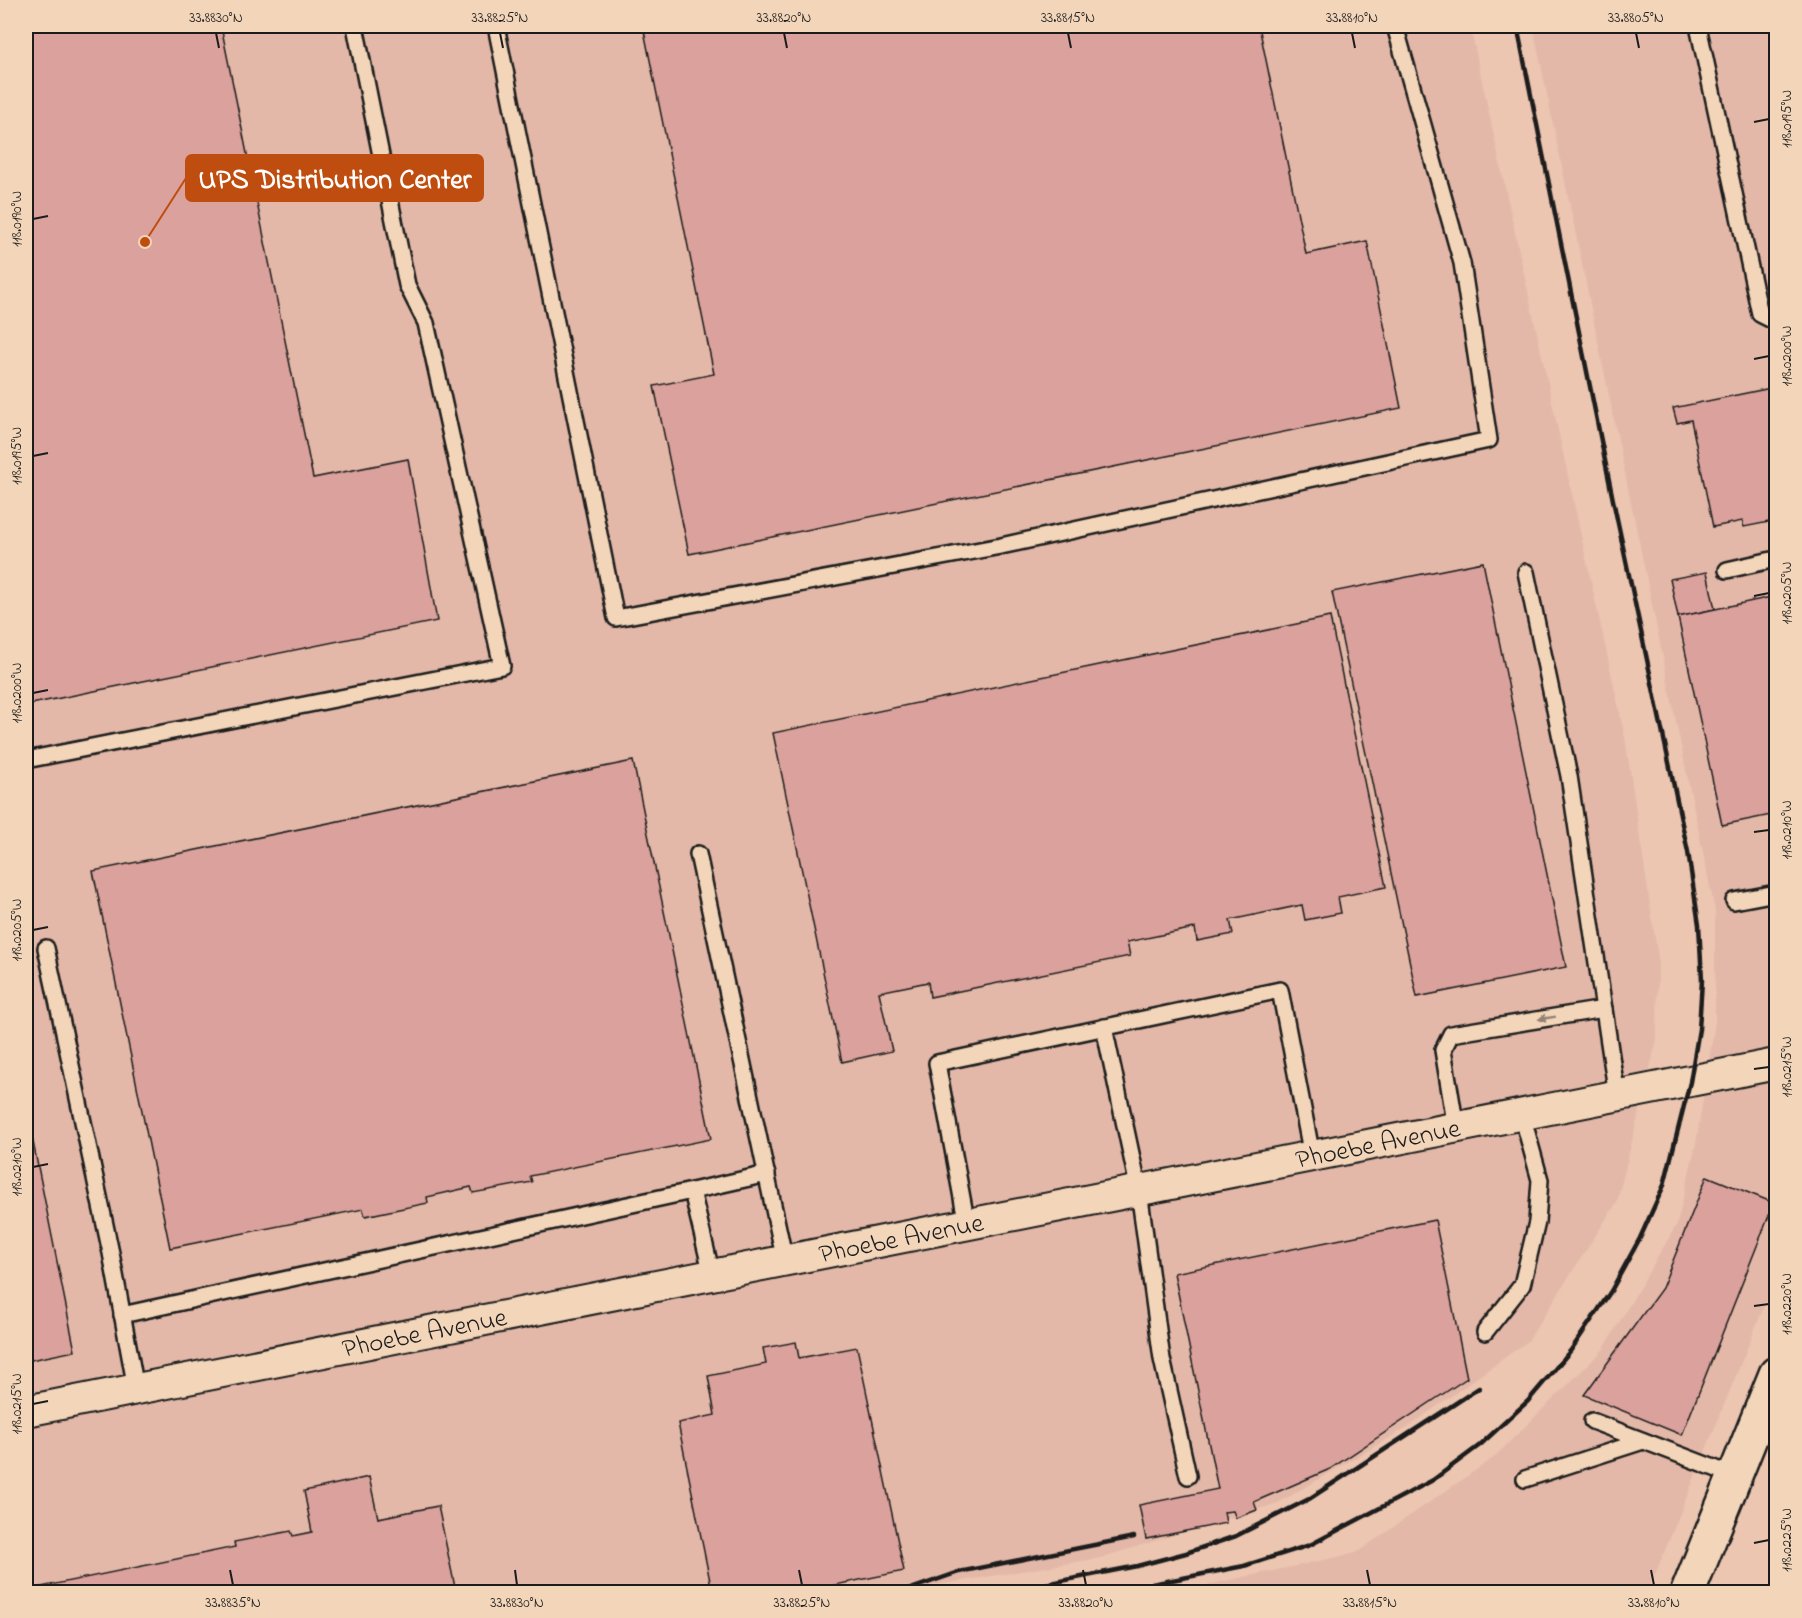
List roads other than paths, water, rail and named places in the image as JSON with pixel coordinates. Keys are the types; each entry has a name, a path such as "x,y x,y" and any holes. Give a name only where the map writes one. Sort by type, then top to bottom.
{"street":[{"name":"Phoebe Avenue","path":"26,1411 1776,1064"},
{"path":"1688,1593 1776,1374"}],"lane":[{"path":"26,760 502,666 426,322 407,285 354,26"},
{"path":"496,26 616,618 1001,546 1489,440 1462,263 1395,26"},
{"path":"1698,26 1760,314 1776,322"},
{"path":"1728,570 1776,559"},
{"path":"1526,572 1569,776 1617,1096"},
{"path":"698,854 785,1261"},
{"path":"1734,901 1776,893"},
{"path":"46,948 111,1253 136,1389"},
{"path":"967,1225 937,1063 1280,990 1312,1156"},
{"path":"1456,1128 1443,1050 1451,1034 1604,1009"},
{"path":"1104,1028 1139,1191 1162,1359 1188,1476"},
{"path":"1485,1332 1522,1285 1537,1222 1540,1180 1522,1115"},
{"path":"122,1315 766,1174"},
{"path":"692,1191 712,1275"},
{"path":"1592,1421 1735,1476"},
{"path":"1525,1479 1643,1441"}],"railway":[{"path":"1111,1592 1244,1566 1310,1545 1433,1480 1480,1445 1528,1401 1571,1350 1611,1291 1640,1238 1664,1185 1690,1082 1699,1029 1702,980 1699,925 1688,852 1613,500 1517,26"},
{"path":"1006,1592 1137,1566 1236,1536 1309,1499 1479,1388"},
{"path":"902,1592 959,1572 1134,1537"}],"place":[{"name":"UPS Distribution Center","path":"145,242"}]}
